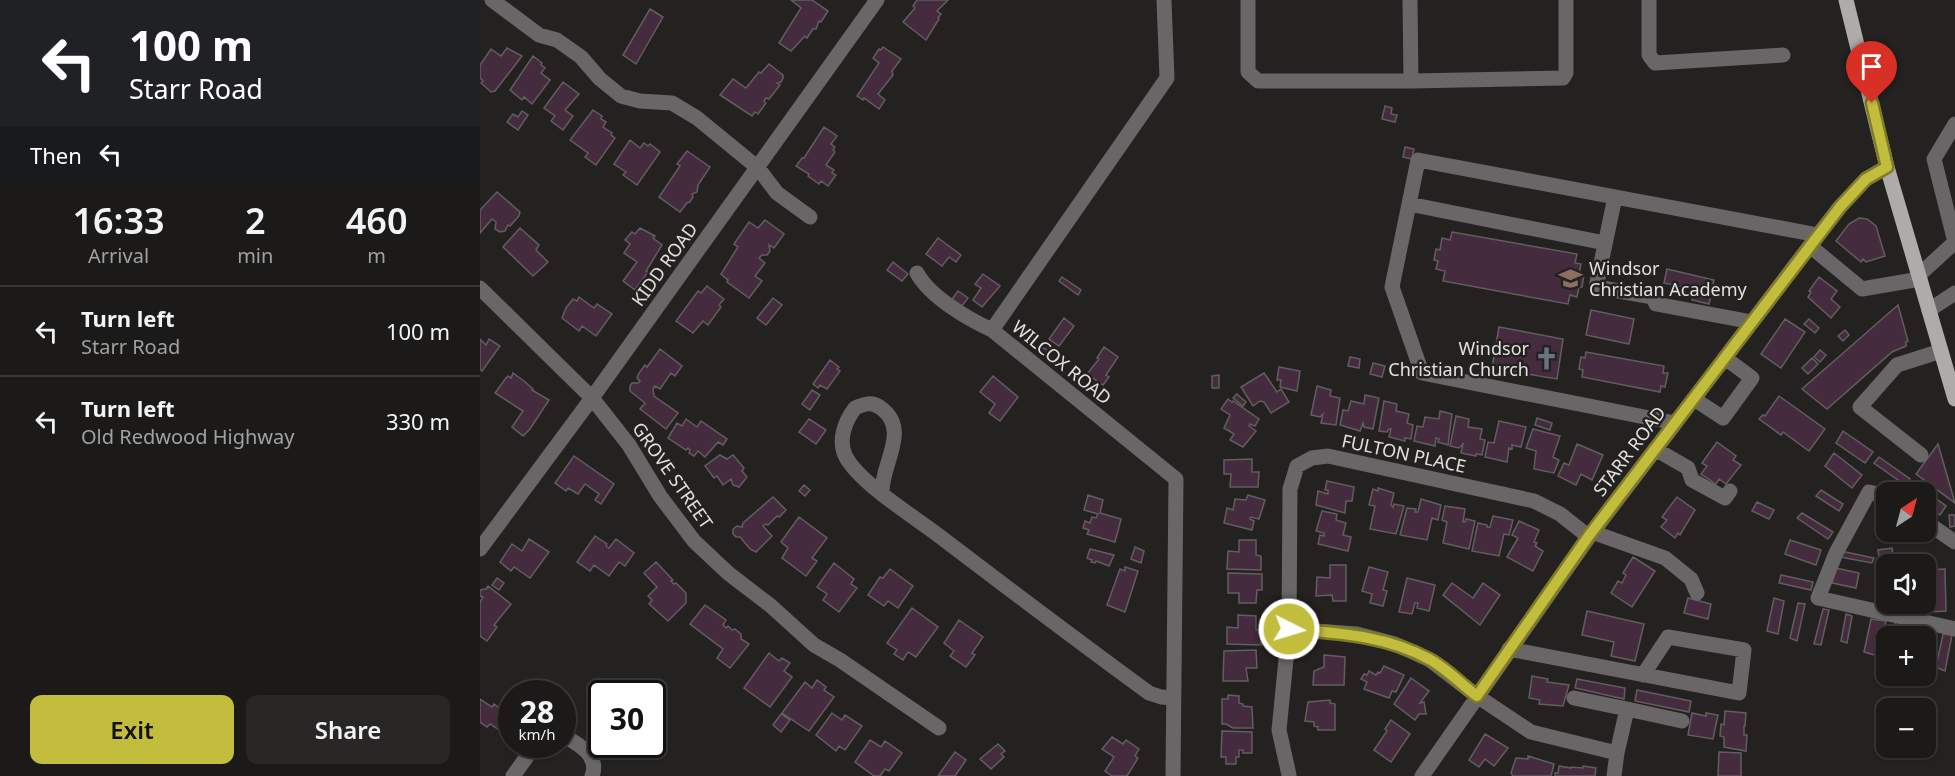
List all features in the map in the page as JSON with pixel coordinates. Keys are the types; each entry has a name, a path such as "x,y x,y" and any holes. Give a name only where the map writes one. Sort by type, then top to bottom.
{"main road":[{"path":"1846,0 1887,167 1941,351 1951,369 1955,399"}],"street":[{"path":"492,0 539,35 557,40 581,57 600,79 621,96 640,101 672,103 697,118 758,168 777,193 810,216"},
{"name":"KIDD ROAD","path":"480,549 592,398 877,0"},
{"name":"WILCOX ROAD","path":"1164,0 1167,78 992,330 1176,478 1173,776"},
{"path":"1248,0 1248,72 1258,81 1563,78 1566,73 1566,0"},
{"path":"1410,0 1410,81"},
{"path":"1648,0 1649,55 1655,63 1783,55"},
{"path":"1675,423 1422,373 1392,287 1418,160 1615,197 1814,241 1862,289 1919,277 1955,242 1934,159 1955,124"},
{"name":"STARR ROAD","path":"1422,776 1590,535 1655,449 1840,207 1866,179 1887,167"},
{"path":"1615,197 1596,287 1653,297 1656,304 1752,322"},
{"path":"1409,204 1605,243"},
{"path":"917,273 923,283 947,303 975,322 992,330"},
{"name":"GROVE STREET","path":"480,288 518,328 592,398 629,445 660,496 694,541 728,573 771,606 814,645 840,660 939,728"},
{"path":"1929,310 1955,293"},
{"path":"1921,455 1860,406 1897,365 1941,351"},
{"path":"1694,399 1723,418 1752,378 1725,358"},
{"path":"882,493 882,483 896,431 893,420 881,408 874,404 863,404 852,412 842,435 841,445 852,467 882,493 1149,693 1174,698"},
{"path":"1655,449 1688,468 1692,480 1725,498 1730,491"},
{"name":"FULTON PLACE","path":"1289,775 1279,730 1289,629 1290,489 1297,466 1312,458 1329,456 1534,501 1560,514 1590,535 1665,558 1691,579 1697,593"},
{"path":"1876,494 1869,492 1836,553 1818,598 1955,629"},
{"path":"1936,529 1955,542"},
{"path":"1289,629 1357,634 1395,644 1430,660 1477,696 1531,732 1617,753"},
{"path":"1509,650 1739,693 1744,650 1668,636 1643,675"},
{"path":"1574,698 1682,721"},
{"path":"1614,776 1627,709"},
{"path":"576,744 589,753 594,761 595,768 592,776"},
{"path":"513,776 526,758"}],"building":[{"path":"791,0 812,0 828,11 821,22 819,21 816,29 813,29 807,38 805,36 791,51 779,43 801,8"},
{"path":"917,0 948,0 937,11 941,14 926,40 903,22 915,8 913,6"},
{"path":"650,9 663,17 636,64 623,55"},
{"path":"883,47 901,59 892,71 893,75 878,94 885,100 879,109 864,98 863,100 857,96 879,63 873,58"},
{"path":"507,48 522,56 495,91 491,92 481,83 483,81 480,78 480,65 491,49 501,56"},
{"path":"533,56 545,68 541,73 550,80 532,104 524,97 522,100 510,90"},
{"path":"769,64 783,75 783,78 777,83 780,85 769,99 766,98 764,101 766,103 758,114 755,112 752,116 720,95 733,79 746,88"},
{"path":"563,82 579,94 565,110 573,116 563,130 551,121 555,116 544,108"},
{"path":"1385,106 1392,108 1391,114 1397,115 1395,122 1382,119"},
{"path":"593,110 602,116 601,119 606,122 603,127 615,138 596,165 585,157 588,153 570,140"},
{"path":"522,111 528,115 518,130 507,122 513,114 518,117"},
{"path":"824,127 837,136 831,144 835,147 833,150 835,152 826,165 834,170 832,173 836,175 828,186 821,181 819,184 796,166 804,158"},
{"path":"630,140 640,148 644,143 648,146 650,144 660,152 637,185 623,175 626,172 614,164"},
{"path":"1405,147 1414,149 1412,159 1403,157"},
{"path":"687,151 710,167 698,185 697,192 692,194 690,202 680,212 659,197 680,166 677,164"},
{"path":"497,192 520,212 519,216 510,226 508,225 505,231 500,232 495,229 496,222 492,219 480,233 480,210"},
{"path":"1859,218 1867,219 1876,226 1885,256 1866,262 1863,259 1861,262 1836,241 1849,224"},
{"path":"765,220 784,234 774,248 769,245 770,251 767,255 759,258 765,263 755,276 762,281 749,298 727,282 728,280 721,274 738,247 734,244 749,222 758,228"},
{"path":"520,228 539,245 536,250 548,262 533,276 503,247"},
{"path":"640,228 655,236 653,238 662,245 646,271 648,272 635,290 623,281 637,262 624,253 630,244 625,240 632,232 635,234"},
{"path":"1452,232 1577,254 1575,263 1581,264 1579,274 1584,275 1582,287 1579,287 1577,297 1570,295 1568,304 1443,281 1445,271 1436,269 1438,261 1434,260 1436,249 1440,250 1442,238 1450,240"},
{"path":"938,238 961,255 956,262 949,257 942,266 926,254"},
{"path":"893,262 908,274 902,281 887,270"},
{"path":"1667,269 1714,280 1709,304 1692,300 1693,289 1664,283"},
{"path":"983,274 1000,286 982,307 973,300 981,288 975,284"},
{"path":"1062,277 1081,290 1078,295 1059,281"},
{"path":"1819,277 1837,291 1831,299 1840,307 1831,318 1808,297 1811,292 1809,291"},
{"path":"707,286 724,299 708,325 703,321 693,333 676,321 698,291 701,293"},
{"path":"958,291 968,298 962,306 952,299"},
{"path":"579,297 594,308 597,304 612,314 596,336 582,326 579,331 562,318 573,299 577,301"},
{"path":"773,298 782,305 766,325 757,318"},
{"path":"1898,305 1908,341 1906,346 1892,352 1827,409 1802,389"},
{"path":"1591,310 1634,319 1629,344 1586,335"},
{"path":"1064,318 1074,326 1059,346 1049,339"},
{"path":"1785,319 1805,332 1781,368 1761,354"},
{"path":"1809,319 1819,328 1815,333 1804,324"},
{"path":"1499,327 1563,339 1557,379 1492,368"},
{"path":"1845,330 1849,335 1843,341 1838,336"},
{"path":"480,339 486,345 489,339 500,346 482,371 480,369"},
{"path":"1043,347 1050,352 1046,358 1039,353"},
{"path":"1104,347 1118,357 1106,375 1109,377 1103,385 1087,374 1099,359 1097,358"},
{"path":"660,349 682,366 675,376 671,373 660,389 655,386 653,389 654,396 678,413 666,429 640,409 645,403 630,391 632,383 640,381 637,378 639,373 645,365 647,367"},
{"path":"1820,350 1826,355 1820,362 1814,357"},
{"path":"1586,352 1664,366 1663,373 1668,373 1665,387 1661,386 1660,392 1582,377 1583,370 1579,369 1581,357 1585,358"},
{"path":"1350,357 1360,359 1359,368 1348,366"},
{"path":"1812,358 1818,364 1808,374 1802,368"},
{"path":"830,360 839,367 837,369 840,371 827,389 820,385 818,388 813,384"},
{"path":"1373,363 1385,366 1382,377 1370,374"},
{"path":"1279,367 1300,371 1297,391 1280,387 1281,380 1277,380"},
{"path":"513,373 532,390 549,400 523,436 512,427 523,411 495,393 508,376 511,378"},
{"path":"1264,373 1277,392 1281,389 1289,402 1271,413 1264,402 1260,401 1253,406 1241,387"},
{"path":"1219,375 1219,388 1212,388 1212,376"},
{"path":"993,376 1018,397 1000,421 989,413 995,404 980,392"},
{"path":"1317,386 1331,390 1330,396 1340,398 1336,425 1321,423 1323,414 1320,417 1311,415"},
{"path":"812,390 820,395 810,410 802,404"},
{"path":"1237,394 1246,402 1243,406 1233,398"},
{"path":"1365,395 1379,398 1373,429 1364,427 1363,423 1360,431 1340,425 1343,410 1348,411 1351,401 1364,404"},
{"path":"1779,396 1825,429 1809,451 1783,432 1781,435 1759,419 1765,416"},
{"path":"1228,399 1259,419 1255,426 1250,424 1249,426 1256,431 1243,447 1230,440 1234,434 1224,428 1230,415 1221,409"},
{"path":"1384,401 1397,404 1396,411 1409,414 1407,423 1413,425 1411,439 1405,438 1405,441 1389,437 1391,429 1387,432 1379,431"},
{"path":"1440,411 1452,414 1448,445 1438,442 1439,439 1436,438 1435,446 1414,441 1417,426 1423,427 1425,417 1439,419"},
{"path":"1456,416 1469,419 1468,427 1482,429 1480,439 1485,440 1482,455 1461,453 1463,444 1459,448 1450,446"},
{"path":"1537,418 1552,423 1550,430 1535,425"},
{"path":"686,419 697,427 701,421 727,439 723,445 718,442 705,457 698,451 694,456 689,453 688,448 686,450 668,438 677,423 682,426"},
{"path":"809,419 826,430 816,444 799,432"},
{"path":"1499,421 1526,427 1521,447 1512,445 1512,449 1509,448 1507,462 1485,457 1488,442 1494,443"},
{"path":"1533,429 1560,436 1553,457 1559,460 1554,473 1534,469 1536,451 1526,448"},
{"path":"1843,431 1873,452 1865,463 1836,443"},
{"path":"1717,442 1736,456 1733,460 1741,465 1726,484 1719,479 1716,484 1701,474 1707,466 1702,463"},
{"path":"1577,444 1603,455 1592,480 1581,474 1576,485 1558,476 1564,463 1569,465"},
{"path":"1938,444 1955,503 1936,489 1936,482 1927,482 1916,474"},
{"path":"1834,453 1862,475 1852,488 1825,466"},
{"path":"720,455 727,459 733,455 744,468 742,471 747,477 739,487 733,485 731,479 723,485 717,476 714,478 705,466"},
{"path":"574,456 614,484 601,504 595,500 599,494 585,484 578,494 568,488 566,491 555,483"},
{"path":"1879,457 1910,479 1908,482 1901,482 1874,463"},
{"path":"1252,459 1252,472 1259,472 1258,487 1230,487 1231,474 1224,474 1224,460"},
{"path":"1327,481 1354,487 1352,501 1346,501 1345,513 1316,505 1318,491 1328,494 1328,490 1325,490"},
{"path":"804,485 810,490 805,496 799,491"},
{"path":"1378,488 1394,493 1391,505 1393,507 1394,504 1404,506 1396,534 1370,529 1375,506 1369,505 1373,489 1378,491"},
{"path":"1821,490 1843,504 1839,511 1816,496"},
{"path":"1088,495 1103,500 1100,513 1121,519 1115,542 1087,534 1089,530 1083,528 1085,521 1090,523 1092,517 1096,518 1098,514 1084,510"},
{"path":"1248,495 1265,500 1259,519 1251,517 1250,519 1254,521 1252,530 1224,523 1227,508 1233,510 1235,499 1246,500"},
{"path":"773,497 786,510 768,525 763,526 772,536 756,552 750,549 740,537 733,534 733,529 737,526 742,527 743,523"},
{"path":"1677,497 1695,510 1680,535 1678,533 1675,538 1661,527 1667,520 1662,517"},
{"path":"1421,499 1441,505 1438,520 1432,518 1427,540 1400,535 1407,508 1416,509 1415,512 1418,512"},
{"path":"1936,499 1946,506 1940,515 1936,512"},
{"path":"1757,502 1774,510 1769,519 1752,511"},
{"path":"1445,506 1465,509 1463,522 1466,519 1475,521 1469,549 1443,543 1447,522 1442,520"},
{"path":"1322,511 1337,514 1336,520 1346,523 1343,535 1351,537 1348,551 1318,544 1320,535 1324,536 1324,533 1316,531"},
{"path":"1802,513 1833,532 1828,539 1797,518"},
{"path":"1949,515 1955,515 1955,526 1950,527"},
{"path":"1493,516 1513,520 1509,535 1504,534 1499,556 1472,551 1478,523 1490,527"},
{"path":"799,517 827,538 812,558 817,561 806,576 782,558 788,548 781,542"},
{"path":"1519,521 1539,530 1534,542 1537,543 1535,546 1543,551 1533,571 1507,557 1518,538 1512,535"},
{"path":"595,536 609,548 616,539 634,553 625,566 619,562 609,576 594,565 590,571 577,562"},
{"path":"529,539 549,552 530,578 514,567 511,571 500,562 512,544 522,551"},
{"path":"1239,540 1256,540 1256,555 1261,556 1261,570 1227,569 1228,551 1239,552"},
{"path":"1790,540 1821,550 1816,565 1785,554"},
{"path":"1135,547 1144,551 1141,563 1131,559"},
{"path":"1892,548 1893,554 1879,554 1878,550"},
{"path":"1090,549 1114,555 1109,566 1096,561 1091,562 1092,560 1087,558"},
{"path":"1841,551 1874,558 1872,563 1840,557"},
{"path":"1633,557 1655,571 1632,607 1611,593 1618,581 1622,583 1626,575 1623,573"},
{"path":"656,562 673,580 671,581 686,593 686,603 668,621 649,604 652,600 648,596 657,587 644,573"},
{"path":"834,563 854,579 851,584 857,588 839,612 823,600 827,594 817,587"},
{"path":"1330,565 1346,565 1346,601 1333,601 1332,595 1316,596 1317,577 1330,578"},
{"path":"1125,567 1138,571 1125,612 1107,605 1120,569 1125,571"},
{"path":"1369,567 1388,572 1383,590 1387,591 1383,606 1370,603 1372,594 1362,591"},
{"path":"1836,568 1859,573 1856,588 1832,583"},
{"path":"890,569 913,586 898,608 888,601 884,606 868,595 880,577 883,578"},
{"path":"1945,569 1946,611 1936,612 1936,570"},
{"path":"1228,573 1262,574 1262,590 1257,590 1256,603 1239,603 1239,593 1228,593"},
{"path":"1781,575 1813,582 1811,590 1779,583"},
{"path":"497,578 504,583 499,590 492,585"},
{"path":"1407,578 1435,585 1429,611 1417,608 1418,603 1415,603 1412,614 1399,612"},
{"path":"1452,583 1473,598 1483,583 1500,595 1480,625 1443,595"},
{"path":"488,586 511,604 494,625 497,627 487,641 480,636 480,602 483,597 480,596 480,590"},
{"path":"1688,598 1711,604 1708,619 1684,613"},
{"path":"1774,598 1784,601 1778,634 1767,631"},
{"path":"1798,603 1805,604 1797,641 1790,638"},
{"path":"705,605 726,620 723,625 726,628 728,626 732,630 735,629 741,634 741,639 749,644 730,668 717,658 723,649 690,624"},
{"path":"912,608 938,627 916,657 908,652 903,660 894,654 897,650 887,643"},
{"path":"1823,609 1829,610 1821,645 1814,644"},
{"path":"1587,611 1644,624 1635,661 1611,656 1614,642 1582,635"},
{"path":"1846,614 1852,616 1847,643 1841,641"},
{"path":"1238,615 1256,616 1256,630 1262,630 1261,645 1227,644 1227,627 1238,628"},
{"path":"1871,619 1886,621 1885,626 1876,626 1876,655 1864,652"},
{"path":"959,620 983,637 972,653 975,655 966,667 950,656 954,651 944,643"},
{"path":"1943,634 1952,635 1945,671 1936,667"},
{"path":"1256,650 1257,668 1246,668 1248,681 1223,681 1224,651"},
{"path":"769,653 779,661 782,658 790,663 784,671 792,677 770,707 744,688"},
{"path":"1324,655 1345,657 1344,685 1313,685 1314,671 1324,667"},
{"path":"1384,666 1404,675 1396,692 1392,691 1389,698 1364,689 1367,682 1361,679 1369,671 1376,675 1380,673"},
{"path":"1532,676 1548,679 1547,682 1569,685 1563,706 1539,704 1540,700 1529,698"},
{"path":"1411,678 1429,691 1420,703 1424,702 1426,714 1419,714 1415,720 1394,704"},
{"path":"1577,679 1625,688 1624,699 1575,688"},
{"path":"817,680 826,687 824,690 834,697 809,731 782,713 805,682 812,688"},
{"path":"1637,690 1691,701 1689,712 1635,701"},
{"path":"1228,695 1239,696 1239,703 1252,707 1253,728 1233,728 1222,724 1222,699 1228,699"},
{"path":"480,699 492,707 494,704 498,707 498,729 490,724 487,727 480,722"},
{"path":"1330,700 1330,703 1335,704 1335,730 1318,730 1314,722 1305,721 1308,702"},
{"path":"1725,711 1746,713 1744,735 1747,735 1746,751 1724,747 1724,737 1720,736"},
{"path":"832,713 842,720 845,715 862,726 845,750 839,746 836,751 816,735"},
{"path":"1692,713 1706,716 1706,713 1718,715 1713,739 1688,735"},
{"path":"781,714 790,720 781,732 773,725"},
{"path":"1391,720 1410,734 1391,762 1374,750 1387,731 1385,729"},
{"path":"1222,731 1252,732 1252,753 1243,753 1243,750 1239,750 1236,764 1226,764 1226,757 1221,757"},
{"path":"1485,734 1508,748 1494,766 1485,759 1479,767 1469,760"},
{"path":"1112,737 1123,744 1126,740 1139,749 1135,756 1138,758 1127,776 1112,776 1105,771 1114,757 1102,749"},
{"path":"870,740 881,747 885,741 902,753 889,771 885,769 880,776 874,776 855,762"},
{"path":"998,744 1005,751 1001,754 1004,757 991,769 980,759"},
{"path":"955,752 966,760 955,776 938,776"},
{"path":"1719,752 1741,753 1741,776 1718,776"},
{"path":"1528,756 1554,764 1551,776 1513,776 1511,773 1516,758 1528,759"},
{"path":"1559,766 1596,768 1595,776 1555,776"}],"place":[{"name":"Windsor Christian Academy","path":"1571,278"},
{"name":"Windsor Christian Church","path":"1547,358"}],"route":[{"path":"1289,629 1357,634 1395,644 1430,660 1477,696 1588,537 1840,207 1866,179 1887,167 1872,103"}]}
